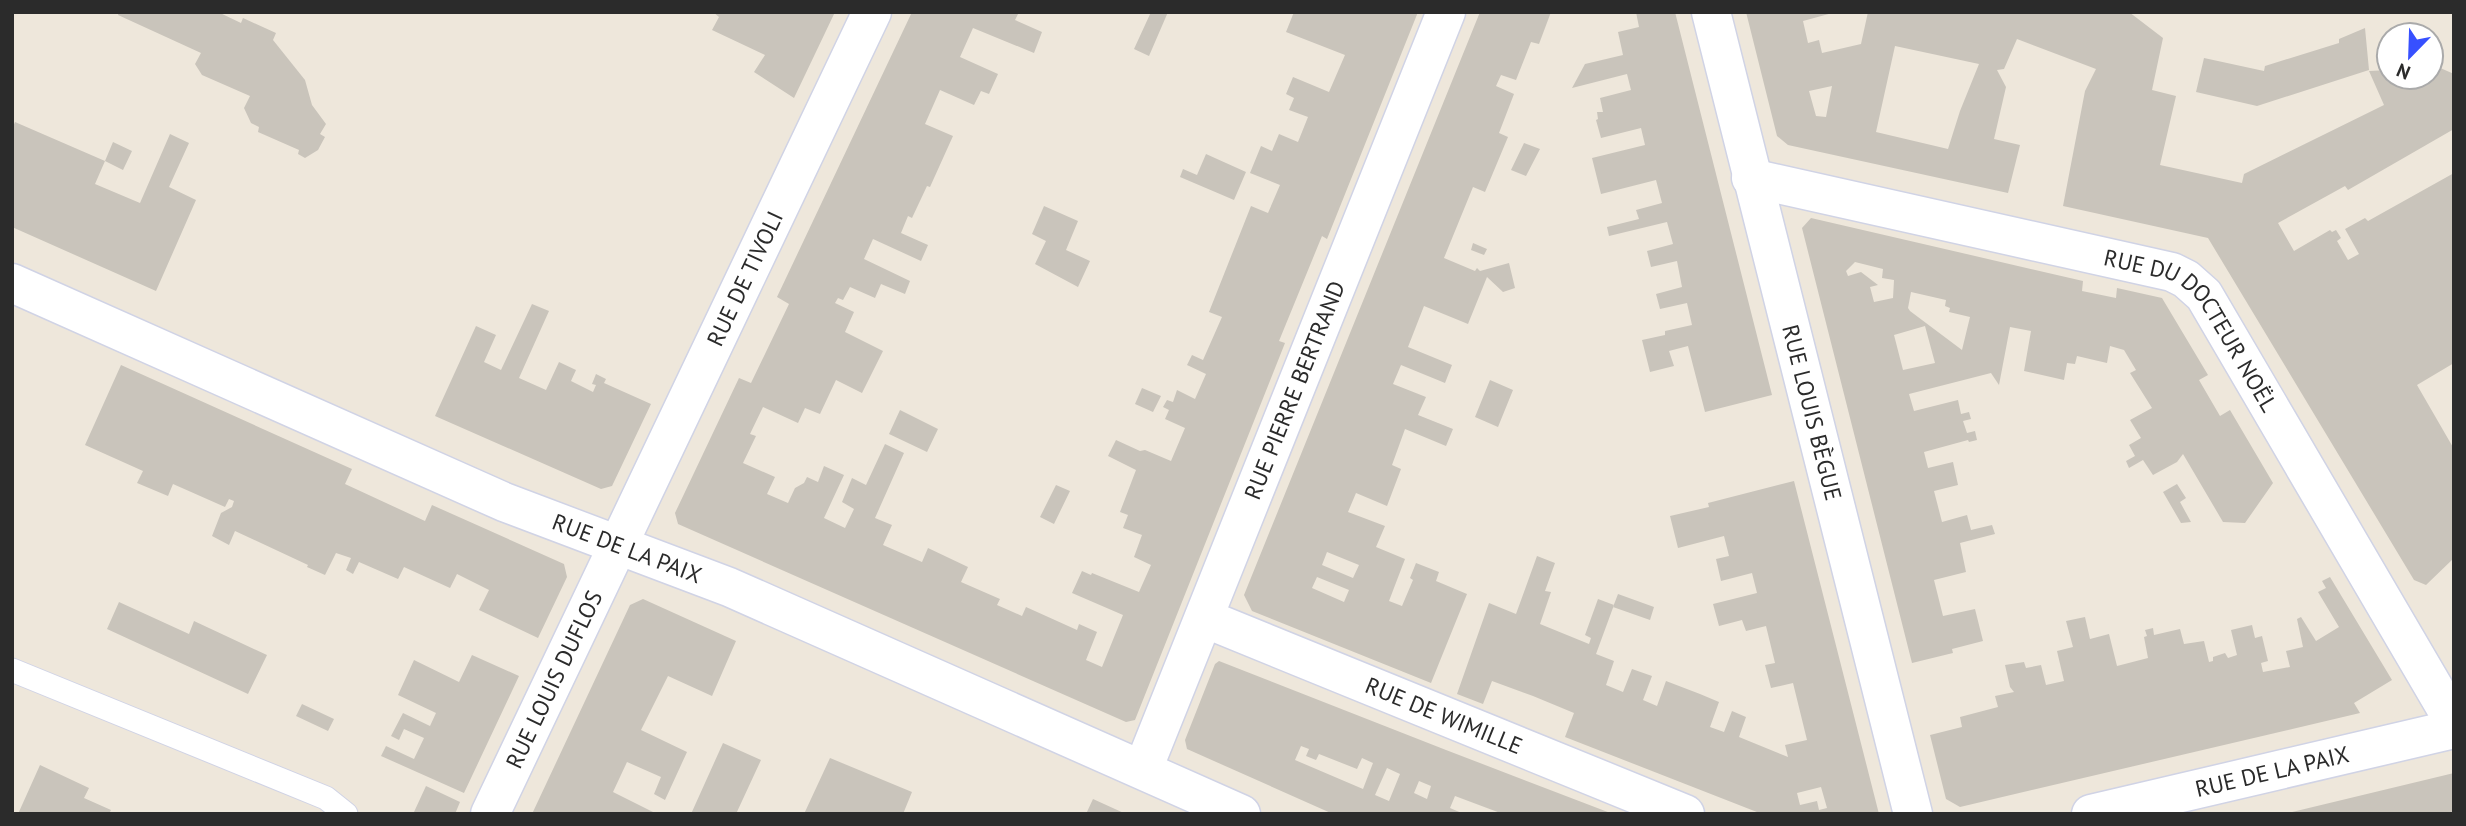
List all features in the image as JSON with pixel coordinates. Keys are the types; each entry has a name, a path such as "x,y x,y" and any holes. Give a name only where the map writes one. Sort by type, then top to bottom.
{"street":[{"name":"RUE DE TIVOLI","path":"620,546 872,12"},
{"name":"RUE PIERRE BERTRAND","path":"1143,769 1446,12"},
{"name":"RUE LOUIS BÈGUE","path":"1710,12 1913,814"},
{"name":"RUE DU DOCTEUR NOËL","path":"1751,178 2172,272 2197,287 2454,722"},
{"name":"RUE DE LA PAIX","path":"12,283 503,502 729,587 1241,814"},
{"name":"RUE LOUIS DUFLOS","path":"490,814 620,546"},
{"name":"RUE DE WIMILLE","path":"1204,618 1685,814"},
{"name":"RUE DE LA PAIX","path":"2091,814 2454,729"}],"lane":[{"path":"12,670 326,798 346,814"}],"building":[{"path":"119,12 218,12 241,23 243,18 276,33 273,40 305,80 312,105 326,124 320,134 325,137 318,150 305,158 298,154 299,150 258,132 259,127 251,123 244,108 250,96 202,75 195,64 201,53 118,15"},
{"path":"713,12 835,12 794,98 754,72 765,55 712,30 719,17"},
{"path":"912,12 1019,12 1015,20 1042,32 1034,53 973,28 960,57 998,74 989,94 981,91 974,105 940,90 925,124 953,136 930,187 927,186 912,218 908,216 901,233 928,245 921,261 873,239 864,259 910,281 905,294 881,284 875,298 850,287 843,300 838,298 835,303 854,312 845,332 883,351 862,393 836,380 820,414 805,408 798,423 763,407 750,434 756,436 743,463 775,477 767,494 788,503 795,488 804,483 807,477 818,482 824,466 844,475 824,518 845,528 854,509 842,502 852,478 866,485 885,444 904,453 875,518 892,525 883,545 922,562 928,548 968,567 961,582 1000,599 997,605 1022,616 1026,607 1077,630 1079,624 1097,632 1086,660 1102,667 1123,615 1072,593 1082,571 1139,592 1151,565 1134,557 1142,535 1123,528 1128,515 1120,512 1136,470 1108,456 1116,440 1171,461 1185,428 1165,419 1169,410 1163,407 1167,400 1173,402 1177,390 1195,399 1206,374 1187,365 1192,355 1203,360 1222,317 1209,312 1251,206 1268,213 1280,185 1250,173 1261,146 1272,151 1279,134 1298,142 1308,117 1289,110 1294,98 1286,94 1293,77 1329,92 1345,55 1286,32 1294,12 1418,12 1327,239 1322,236 1279,341 1285,343 1135,720 1126,722 678,524 675,513 739,378 751,383 789,304 777,297"},
{"path":"1151,12 1168,12 1149,56 1134,49"},
{"path":"1480,12 1551,12 1539,44 1531,42 1516,80 1501,75 1496,86 1514,94 1499,133 1508,137 1485,192 1473,187 1444,258 1475,271 1477,268 1480,271 1509,263 1515,288 1503,292 1487,277 1468,324 1424,306 1408,347 1452,365 1445,383 1401,365 1393,384 1426,397 1418,415 1453,429 1446,446 1405,429 1392,465 1401,469 1387,506 1356,493 1348,512 1385,526 1376,547 1405,559 1389,601 1402,606 1413,580 1410,578 1416,563 1439,572 1436,581 1467,594 1431,683 1252,611 1244,595","holes":["1327,552 1359,565 1353,578 1322,565","1317,577 1349,590 1344,602 1312,588"]},
{"path":"1636,12 1675,12 1772,395 1705,412 1688,346 1669,351 1674,366 1650,372 1642,340 1692,325 1687,303 1660,309 1656,294 1682,287 1677,261 1651,267 1647,251 1673,244 1667,222 1609,236 1607,227 1639,219 1636,210 1662,203 1656,180 1601,194 1592,158 1645,145 1641,128 1601,138 1596,120 1597,112 1603,112 1600,98 1631,90 1627,74 1572,88 1585,64 1623,55 1618,32 1639,27"},
{"path":"1746,12 1836,12 1803,21 1808,43 1819,40 1822,53 1861,44 1868,12 2129,12 2163,38 2152,90 2176,96 2160,165 2242,183 2244,174 2384,105 2378,91 2445,91 2445,70 2454,74 2454,129 2348,190 2345,186 2278,223 2294,251 2330,230 2336,230 2341,238 2337,241 2348,260 2359,254 2345,229 2365,218 2368,221 2454,173 2454,363 2417,385 2454,449 2454,558 2426,585 2414,580 2208,238 2063,206 2085,91 2096,69 2017,39 2004,69 1997,70 2006,87 1994,139 2020,145 2008,193 1788,145 1777,136","holes":["1895,46 1979,64 1948,149 1876,132","1832,86 1826,117 1816,116 1809,91"]},
{"path":"2365,28 2369,70 2257,106 2196,92 2204,58 2264,71 2265,66 2339,43 2339,39"},
{"path":"2369,71 2375,71 2375,85"},
{"path":"15,122 105,161 95,184 140,203 170,134 189,143 169,187 196,200 156,291 12,227 12,129"},
{"path":"113,142 132,151 123,170 105,161"},
{"path":"1524,143 1540,149 1526,176 1511,170"},
{"path":"1206,154 1246,172 1234,200 1180,177 1183,169 1197,175"},
{"path":"1044,206 1078,221 1066,250 1090,261 1078,287 1035,264 1046,241 1032,234"},
{"path":"1811,218 2083,281 2082,291 2116,298 2117,288 2162,298 2208,375 2199,380 2220,416 2230,410 2273,483 2245,523 2223,522 2183,454 2177,462 2153,475 2143,460 2129,468 2126,461 2135,456 2129,445 2141,438 2130,420 2152,408 2130,373 2136,370 2124,350 2110,346 2107,363 2077,356 2075,364 2067,363 2064,380 2024,371 2031,331 2010,327 1999,385 1991,373 1909,394 1914,411 1958,400 1961,414 1969,412 1971,419 1963,421 1967,433 1975,431 1977,440 1924,452 1928,468 1953,462 1958,485 1934,491 1942,522 1967,515 1971,530 1992,525 1995,534 1960,543 1966,572 1934,580 1943,616 1975,609 1983,641 1952,649 1953,653 1912,663 1802,228","holes":["1855,262 1883,269 1882,278 1894,280 1893,298 1874,302 1870,287 1878,285 1861,272 1848,276 1846,271","1911,292 1946,300 1945,306 1950,308 1949,312 1970,317 1962,350 1908,308","1925,326 1935,363 1903,370 1894,335"]},
{"path":"1473,243 1487,249 1484,255 1471,250"},
{"path":"532,304 549,311 519,378 546,390 559,362 576,370 571,381 593,392 596,385 592,384 596,374 606,379 604,383 651,404 612,486 601,489 435,416 476,326 496,335 484,362 501,370"},
{"path":"121,365 352,469 345,484 425,521 432,505 564,564 567,577 538,638 479,610 489,590 457,574 450,588 404,567 398,579 359,562 353,574 346,570 351,558 336,553 325,575 235,531 229,545 212,536 221,513 232,507 234,501 229,499 225,507 173,484 168,496 137,483 143,471 85,445"},
{"path":"1490,380 1513,390 1498,427 1475,417"},
{"path":"1142,388 1161,396 1153,412 1135,404"},
{"path":"900,410 938,429 927,452 889,434"},
{"path":"1794,481 1879,814 1762,814 1565,737 1574,713 1533,696 1492,681 1483,704 1457,694 1489,603 1516,614 1537,556 1555,563 1545,591 1551,592 1540,624 1589,644 1591,638 1585,635 1598,599 1614,605 1596,654 1614,661 1606,685 1623,692 1632,669 1652,676 1643,700 1657,706 1666,681 1700,694 1719,702 1710,727 1724,732 1732,711 1746,717 1739,737 1788,757 1785,745 1807,740 1793,683 1771,688 1765,665 1775,663 1766,626 1746,631 1742,620 1719,626 1713,604 1757,593 1752,573 1721,581 1716,559 1729,556 1724,536 1678,548 1670,516 1709,507 1708,503","holes":["1821,787 1827,808 1819,810 1817,801 1800,805 1797,793"]},
{"path":"2177,484 2186,498 2180,502 2191,522 2181,523 2163,492"},
{"path":"1056,485 1070,491 1054,524 1040,517"},
{"path":"2330,577 2392,680 2354,703 2360,713 1960,807 1946,799 1930,735 1962,727 1960,717 1998,707 1995,696 2014,692 2010,687 2005,665 2024,662 2026,668 2041,665 2046,685 2064,681 2057,651 2073,647 2066,621 2085,617 2090,639 2109,634 2117,666 2148,658 2145,630 2153,628 2154,635 2180,629 2184,644 2204,641 2209,662 2213,661 2213,657 2225,653 2228,658 2237,655 2231,630 2252,625 2255,638 2262,636 2268,661 2261,663 2263,672 2290,667 2286,651 2303,647 2297,619 2301,617 2316,641 2339,627 2318,592 2326,588 2322,581"},
{"path":"1618,594 1654,607 1650,620 1613,607"},
{"path":"643,599 736,641 712,696 668,676 641,730 687,752 665,800 654,794 661,777 627,762 613,792 657,814 532,814 630,605"},
{"path":"119,602 189,634 194,621 267,655 248,694 107,629"},
{"path":"472,655 519,676 464,793 381,756 386,746 414,759 424,738 404,729 399,740 391,736 403,713 430,726 436,713 398,695 414,660 459,682"},
{"path":"1219,661 1613,814 1503,814 1455,796 1450,808 1464,814 1333,814 1187,749 1185,740 1215,664","holes":["1301,746 1309,749 1306,756 1316,760 1319,754 1357,769 1362,758 1373,763 1363,789 1295,760","1387,768 1400,774 1389,801 1375,795","1419,781 1431,786 1427,799 1414,793"]},
{"path":"302,704 334,719 328,731 296,716"},
{"path":"723,743 761,760 736,814 691,814"},
{"path":"830,758 912,792 903,814 804,814"},
{"path":"40,765 89,788 84,798 111,810 109,814 18,814"},
{"path":"2454,773 2454,814 2288,814 2288,813"},
{"path":"426,786 460,802 455,814 414,812"},
{"path":"1093,799 1126,814 1086,814"}]}
